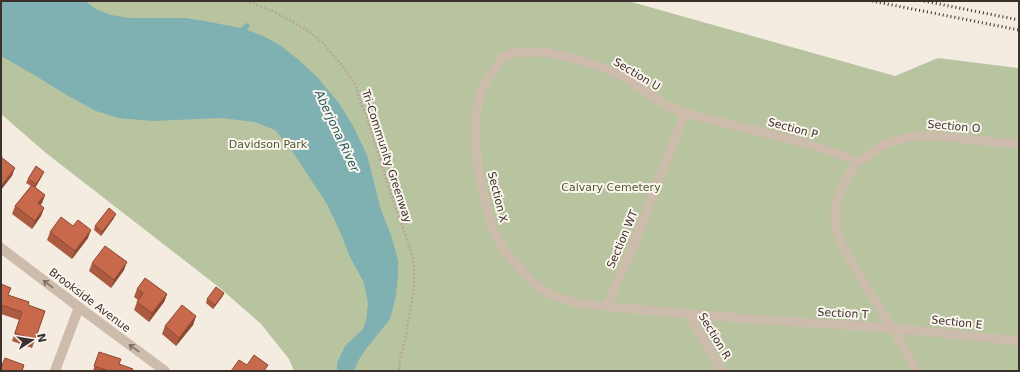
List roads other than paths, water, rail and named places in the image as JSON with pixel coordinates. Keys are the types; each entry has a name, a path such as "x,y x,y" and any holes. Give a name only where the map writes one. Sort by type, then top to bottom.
{"street":[{"name":"Brookside Avenue","path":"1,248 165,371"},
{"path":"55,371 79,307"}],"lane":[{"name":"Section U","path":"503,56 513,53 544,52 576,59 604,68 623,77 667,106 685,113"},
{"name":"Section X","path":"503,56 483,86 478,103 475,128 478,167 492,227 502,247 533,283 555,297 582,304 607,306"},
{"name":"Section WT","path":"607,306 634,244 685,113"},
{"name":"Section P","path":"685,113 797,141 839,154 857,162"},
{"name":"Section O","path":"857,162 888,144 906,138 923,135 1019,144"},
{"name":"Section T","path":"857,162 837,201 835,216 837,232 842,245 892,328"},
{"name":"Section T","path":"607,306 688,314 892,328"},
{"name":"Section R","path":"688,314 722,371"},
{"name":"Section E","path":"892,328 1019,341"},
{"path":"892,328 917,371"}],"water":[{"name":"Aberjona River","path":"1,1 85,1 96,9 111,15 130,18 185,18 245,29 263,36 281,46 318,78 338,102 352,124 367,155 381,210 391,235 398,260 396,296 390,319 366,349 358,361 354,371 337,371 337,363 345,346 363,329 366,321 368,304 364,283 349,255 327,204 290,148 275,130 255,122 221,118 153,121 118,118 96,111 1,56"}],"waterway":[{"path":"239,33 247,26"}],"railway":[{"path":"872,1 1019,30"},
{"path":"924,1 1019,20"}],"park label":[{"name":"Davidson Park","path":"268,144"},
{"name":"Calvary Cemetery","path":"611,187"}]}
